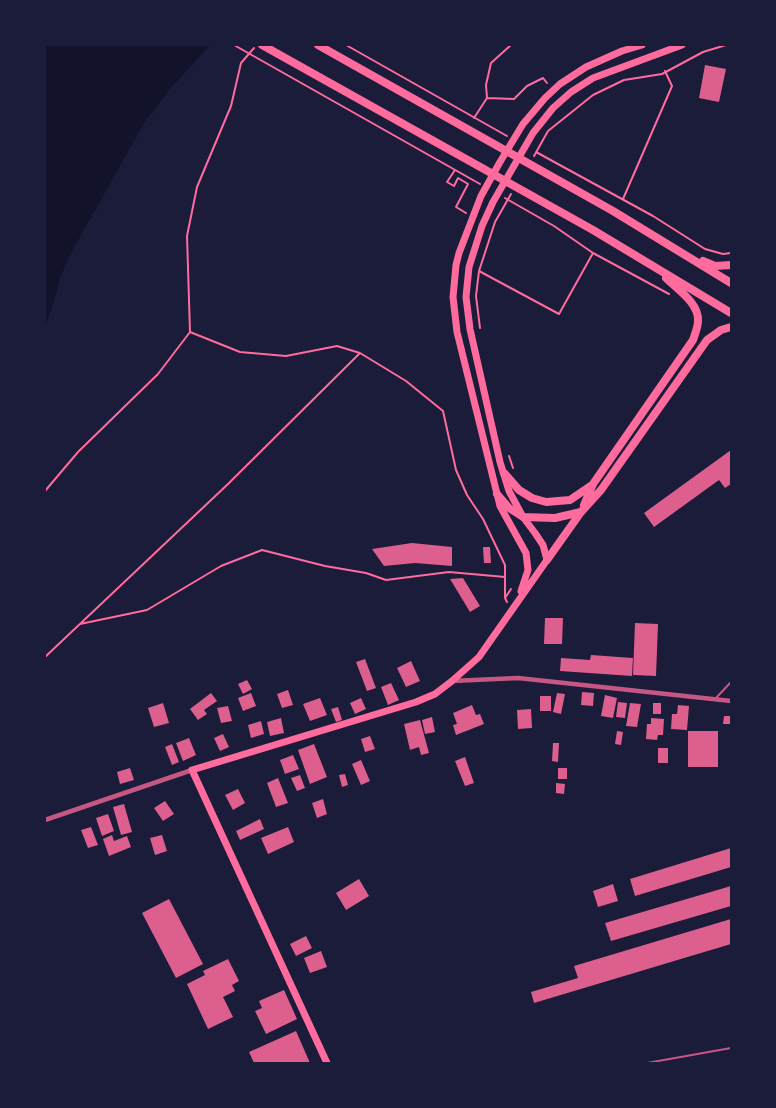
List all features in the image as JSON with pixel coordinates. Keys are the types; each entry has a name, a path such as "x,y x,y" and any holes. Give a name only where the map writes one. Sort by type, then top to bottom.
{"main road":[{"path":"262,45 593,230 731,313"},
{"path":"318,45 573,189 731,282"},
{"path":"519,600 528,570 526,554 500,506 457,332 453,297 456,266 481,196 523,124 560,84 586,67 642,45"},
{"path":"547,560 543,545 523,517 509,491 504,473 470,329 466,297 469,267 482,226 493,202 533,133 553,108 571,92 593,78 682,45"},
{"path":"672,246 715,266 731,265"},
{"path":"581,512 593,484 693,340 697,329 698,320 693,305 657,268"},
{"path":"327,1063 192,770 416,702 435,694 452,681 479,657 581,512 601,490 707,340 721,330 731,327"},
{"path":"504,473 519,490 532,498 546,502 570,500 593,484"},
{"path":"497,494 509,508 523,517 555,518 581,512"}],"street":[{"path":"452,681 518,678 731,700"},
{"path":"45,820 192,770"}],"lane":[{"path":"715,699 731,682"},
{"path":"647,1063 731,1048"}],"path":[{"path":"234,45 484,186"},
{"path":"45,491 78,452 158,374 190,332 187,236 197,187 231,105 241,63 257,45"},
{"path":"346,45 513,139"},
{"path":"474,118 487,98 486,85 491,63 511,45"},
{"path":"531,161 548,131 593,94 624,80 662,74 703,52 726,45"},
{"path":"623,199 672,86 665,71"},
{"path":"487,98 514,99 527,86 543,78 550,85 547,88"},
{"path":"505,141 509,135"},
{"path":"532,150 653,216 705,249 723,254 731,253"},
{"path":"455,170 447,182 454,186 458,177 468,184 456,207 466,213 467,208"},
{"path":"476,191 482,181"},
{"path":"480,329 476,296 479,271 495,222 513,192"},
{"path":"504,198 554,226 594,253 670,295"},
{"path":"479,271 559,314 594,253"},
{"path":"190,332 240,352 286,356 337,346 360,353 406,381 442,411 456,470 467,495 483,519 506,565 505,598 511,610"},
{"path":"45,657 228,484 360,353"},
{"path":"507,449 515,474"},
{"path":"80,624 147,610 220,566 262,550 325,566 366,573 386,580 449,572 505,577"},
{"path":"505,598 514,586"}],"shaded area":[{"path":"45,45 210,45 170,89 144,123 70,255 60,278 45,327"}],"building":[{"path":"705,65 726,69 719,102 699,98"},
{"path":"731,450 731,484 725,488 719,480 654,527 644,513"},
{"path":"412,543 452,547 452,566 415,563 384,566 372,549"},
{"path":"483,547 490,547 491,563 484,563"},
{"path":"463,578 480,606 470,612 450,579"},
{"path":"545,618 563,618 562,644 544,644"},
{"path":"635,623 658,624 656,676 633,675"},
{"path":"591,655 633,658 632,676 560,671 561,658 590,660"},
{"path":"365,659 376,688 367,691 356,662"},
{"path":"411,661 420,681 406,687 397,668"},
{"path":"247,680 252,689 243,694 238,684"},
{"path":"391,683 399,700 388,705 381,687"},
{"path":"288,690 293,705 282,708 277,694"},
{"path":"582,692 594,693 593,706 581,705"},
{"path":"211,693 217,701 204,710 207,714 198,720 190,709"},
{"path":"251,693 256,706 243,711 238,698"},
{"path":"557,693 565,694 561,714 553,712"},
{"path":"605,695 617,698 613,718 601,716"},
{"path":"540,696 551,696 551,711 540,711"},
{"path":"320,698 327,715 310,721 303,704"},
{"path":"361,698 366,709 355,714 350,703"},
{"path":"618,702 627,703 625,718 616,717"},
{"path":"163,703 169,723 154,727 148,708"},
{"path":"630,703 641,704 637,727 626,726"},
{"path":"653,703 661,703 661,714 653,714"},
{"path":"472,705 476,715 480,714 484,724 456,735 453,725 457,724 453,713"},
{"path":"678,705 689,706 687,730 671,729 672,714 677,714"},
{"path":"228,706 232,721 221,723 217,708"},
{"path":"338,707 342,720 336,722 331,709"},
{"path":"531,709 532,728 518,729 517,710"},
{"path":"724,716 731,716 731,724 723,724"},
{"path":"432,717 435,732 425,734 422,720"},
{"path":"281,718 284,733 270,736 267,722"},
{"path":"651,718 664,719 663,735 658,735 657,740 646,739 647,724 651,724"},
{"path":"420,720 429,753 421,755 419,747 410,750 404,724"},
{"path":"261,721 264,734 251,738 248,725"},
{"path":"617,731 623,732 621,745 615,744"},
{"path":"688,731 718,731 718,767 688,767"},
{"path":"223,734 229,747 220,751 214,738"},
{"path":"370,736 375,749 365,752 361,739"},
{"path":"189,738 196,755 183,761 176,743"},
{"path":"553,743 559,743 558,762 552,761"},
{"path":"172,744 179,762 172,765 165,747"},
{"path":"314,744 327,777 310,784 298,750"},
{"path":"658,748 668,748 668,763 658,763"},
{"path":"293,755 299,769 285,774 280,760"},
{"path":"465,757 474,783 465,786 455,761"},
{"path":"361,760 370,781 361,785 352,764"},
{"path":"130,768 134,780 120,784 117,772"},
{"path":"558,768 567,768 567,779 558,779"},
{"path":"345,774 348,785 342,787 339,775"},
{"path":"300,775 305,788 297,791 291,778"},
{"path":"278,778 288,803 276,807 267,783"},
{"path":"556,783 565,784 564,794 556,793"},
{"path":"238,789 245,803 233,810 225,795"},
{"path":"323,799 327,814 317,818 312,803"},
{"path":"165,801 174,814 163,821 154,808"},
{"path":"124,804 132,832 121,835 113,807"},
{"path":"108,814 114,831 102,836 96,818"},
{"path":"260,819 264,829 240,840 236,831"},
{"path":"91,827 98,845 88,848 81,830"},
{"path":"288,827 294,842 268,854 261,838"},
{"path":"112,835 114,841 127,836 131,847 109,856 103,839"},
{"path":"162,835 167,851 155,855 150,838"},
{"path":"731,848 731,867 635,896 630,879"},
{"path":"359,879 369,896 346,910 336,893"},
{"path":"613,884 618,901 598,907 593,891"},
{"path":"731,886 731,906 611,941 605,923"},
{"path":"169,899 203,964 176,978 142,913"},
{"path":"731,919 731,944 534,1003 531,992 578,978 574,966"},
{"path":"306,936 312,948 296,956 290,944"},
{"path":"321,951 327,967 310,973 304,958"},
{"path":"228,959 239,981 232,985 235,991 223,997 233,1017 208,1029 187,984 205,975 203,971"},
{"path":"284,990 297,1019 266,1034 255,1011 262,1008 259,1001"},
{"path":"296,1031 310,1063 254,1063 249,1052"}]}
